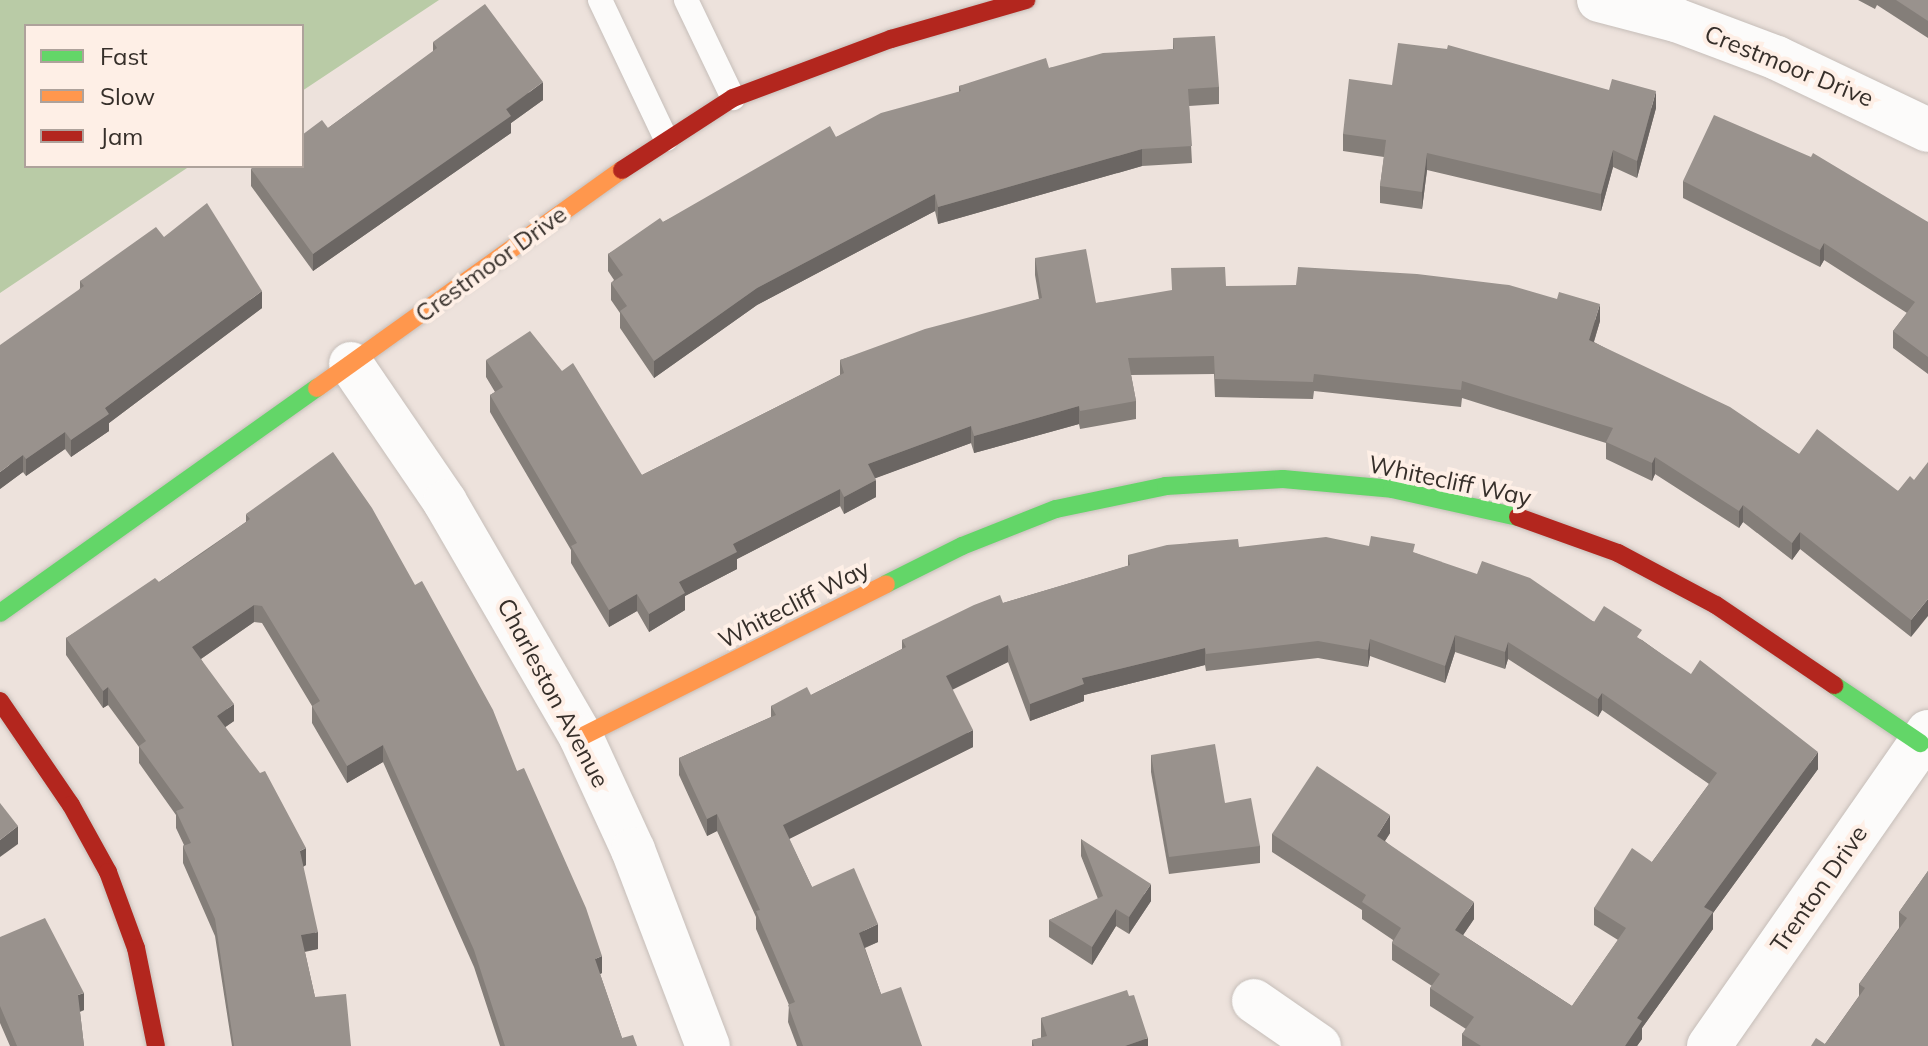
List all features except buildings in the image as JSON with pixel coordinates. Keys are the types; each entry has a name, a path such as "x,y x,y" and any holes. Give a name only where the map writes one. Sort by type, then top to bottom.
{"street":[{"name":"Crestmoor Drive","path":"0,613 666,139 733,98 891,39 1026,0"},
{"name":"Crestmoor Drive","path":"1599,0 1676,20 1777,58 1928,130"},
{"name":"Charleston Avenue","path":"351,364 445,502 581,737 633,850 708,1046"},
{"name":"Whitecliff Way","path":"581,737 962,546 1056,509 1166,486 1283,479 1392,489 1504,512 1618,553 1716,605 1924,738"},
{"path":"0,701 71,805 108,872 136,948 156,1046"},
{"name":"Trenton Drive","path":"1709,1046 1924,738"},
{"path":"1254,1001 1319,1046"}],"lane":[{"path":"600,0 666,139"},
{"path":"686,0 733,98"}],"green space":[{"path":"0,0 439,0 304,90 304,24 24,24 24,168 187,168 0,293"}],"traffic: fast":[{"path":"0,613 317,388"},
{"path":"886,584 962,546 1056,509 1166,486 1283,479 1392,489 1518,517"},
{"path":"1834,685 1920,743"}],"traffic: slow":[{"path":"317,388 622,170"},
{"path":"581,737 886,584"}],"traffic: jam":[{"path":"622,170 733,98 891,39 1026,0"},
{"path":"1518,517 1618,553 1716,605 1834,685"},
{"path":"0,701 71,805 108,872 136,948 156,1046"}]}
